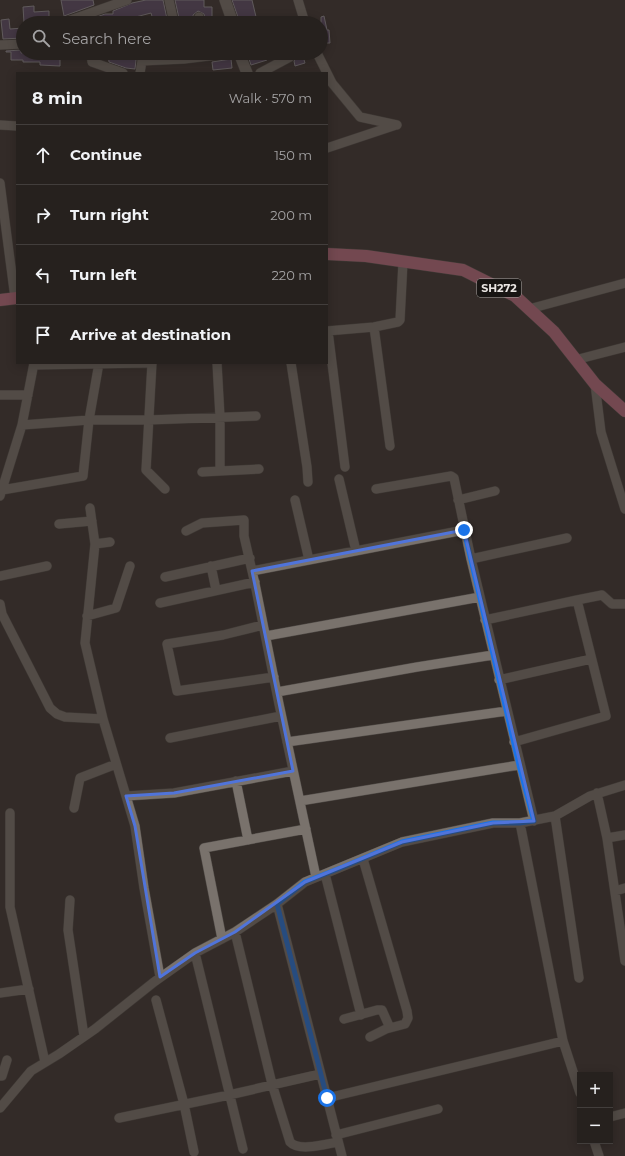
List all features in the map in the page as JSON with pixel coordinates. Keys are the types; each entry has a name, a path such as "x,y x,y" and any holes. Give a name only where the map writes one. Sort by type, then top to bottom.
{"main road":[{"name":"SH272","path":"328,254 366,256 463,270 514,296 554,332 595,384 625,411"},
{"path":"0,300 16,298"}],"street":[{"path":"92,16 127,0"},
{"path":"169,0 172,16"},
{"path":"225,0 231,16"},
{"path":"298,0 303,16"},
{"path":"0,45 16,44"},
{"path":"92,60 92,62 120,72"},
{"path":"140,72 142,61 152,60"},
{"path":"243,60 248,72"},
{"path":"262,72 284,60"},
{"path":"320,60 326,72"},
{"path":"328,75 332,83 360,117 397,125 328,148"},
{"path":"0,125 16,126"},
{"path":"0,183 16,298"},
{"path":"328,331 374,327 398,322 400,320 403,262"},
{"path":"529,309 625,283"},
{"path":"374,327 390,446"},
{"path":"328,339 345,467"},
{"path":"575,360 625,347"},
{"path":"34,364 98,364 89,420 83,476 1,493 22,425 34,364"},
{"path":"152,364 146,470 165,490"},
{"path":"217,364 220,417 220,471"},
{"path":"291,364 307,466 308,482"},
{"path":"595,384 601,432 625,509"},
{"path":"0,395 28,395"},
{"path":"22,425 89,420 148,420 256,416"},
{"path":"202,472 259,469"},
{"path":"376,489 451,476 454,478 464,530 493,655 534,821"},
{"path":"339,479 356,551"},
{"path":"458,500 495,491"},
{"path":"295,500 309,560"},
{"path":"90,508 95,544 85,643 103,719 135,826 160,978"},
{"path":"186,530 202,522 244,520 244,536 250,558 276,692 306,829 361,1015"},
{"path":"59,524 92,521"},
{"path":"252,570 464,530"},
{"path":"471,559 567,538"},
{"path":"95,544 110,542"},
{"path":"165,577 250,558"},
{"path":"0,576 47,566"},
{"path":"87,616 116,608 130,566"},
{"path":"212,566 216,590"},
{"path":"160,602 255,582"},
{"path":"485,620 602,595 612,604 625,604"},
{"path":"266,636 480,597"},
{"path":"514,742 606,716 577,600"},
{"path":"0,604 1,614 50,708 57,714 65,717 103,719"},
{"path":"263,625 167,644 177,691 274,677"},
{"path":"276,692 493,655"},
{"path":"499,680 592,658"},
{"path":"287,742 507,711"},
{"path":"170,738 281,716"},
{"path":"74,808 80,778 116,764"},
{"path":"300,801 519,765"},
{"path":"126,796 174,793 293,771"},
{"path":"236,781 248,840"},
{"path":"0,1108 32,1071 84,1036 195,953 235,932 277,904 305,882 402,842 493,823 520,823 555,816 597,793 625,785"},
{"path":"597,793 615,891 625,961"},
{"path":"10,813 10,907 45,1062"},
{"path":"555,816 579,978"},
{"path":"520,823 563,1041 577,1085"},
{"path":"222,938 204,848 306,829"},
{"path":"606,838 625,835"},
{"path":"363,859 408,1018 405,1024 390,1028 370,1037"},
{"path":"615,891 625,888"},
{"path":"70,900 68,930 84,1036"},
{"path":"277,904 342,1156"},
{"path":"235,932 272,1084 290,1142 294,1146 303,1147 438,1109"},
{"path":"195,953 242,1149"},
{"path":"0,993 29,989"},
{"path":"156,1000 184,1104 194,1152"},
{"path":"344,1019 382,1010 390,1028"},
{"path":"327,1098 563,1041"},
{"path":"0,1076 2,1076 7,1060"},
{"path":"119,1118 320,1074"},
{"path":"613,1116 625,1114"},
{"path":"595,1144 599,1156"}],"highlighted area":[{"path":"464,530 534,821 493,823 402,842 305,882 235,932 195,953 160,977 135,826 126,796 174,793 293,771 252,571"}],"building":[{"path":"61,0 93,0 94,5 64,16"},
{"path":"146,0 163,0 166,16 152,16 151,13 139,16 99,16 113,14 113,11 132,3"},
{"path":"175,0 204,0 204,7 212,7 212,16 204,16 204,14 198,11 193,16 178,16"},
{"path":"232,0 252,0 256,16 238,16"},
{"path":"34,6 34,12 49,11 49,16 24,16 23,7"},
{"path":"9,19 10,29 16,29 16,38 3,39 1,20"},
{"path":"328,30 329,30 330,43 328,43"},
{"path":"16,50 16,60 11,60 11,52 6,51"},
{"path":"23,60 60,60 60,66 40,65 40,62 23,62"},
{"path":"109,60 136,60 135,69 126,68 109,62"},
{"path":"231,60 232,68 213,70 212,62"},
{"path":"249,60 267,60 251,65"},
{"path":"304,60 305,63 295,66 294,61"}],"route":[{"path":"327,1098 277,904 305,882 402,842 493,823 520,823 534,821 519,765 464,530"}]}
